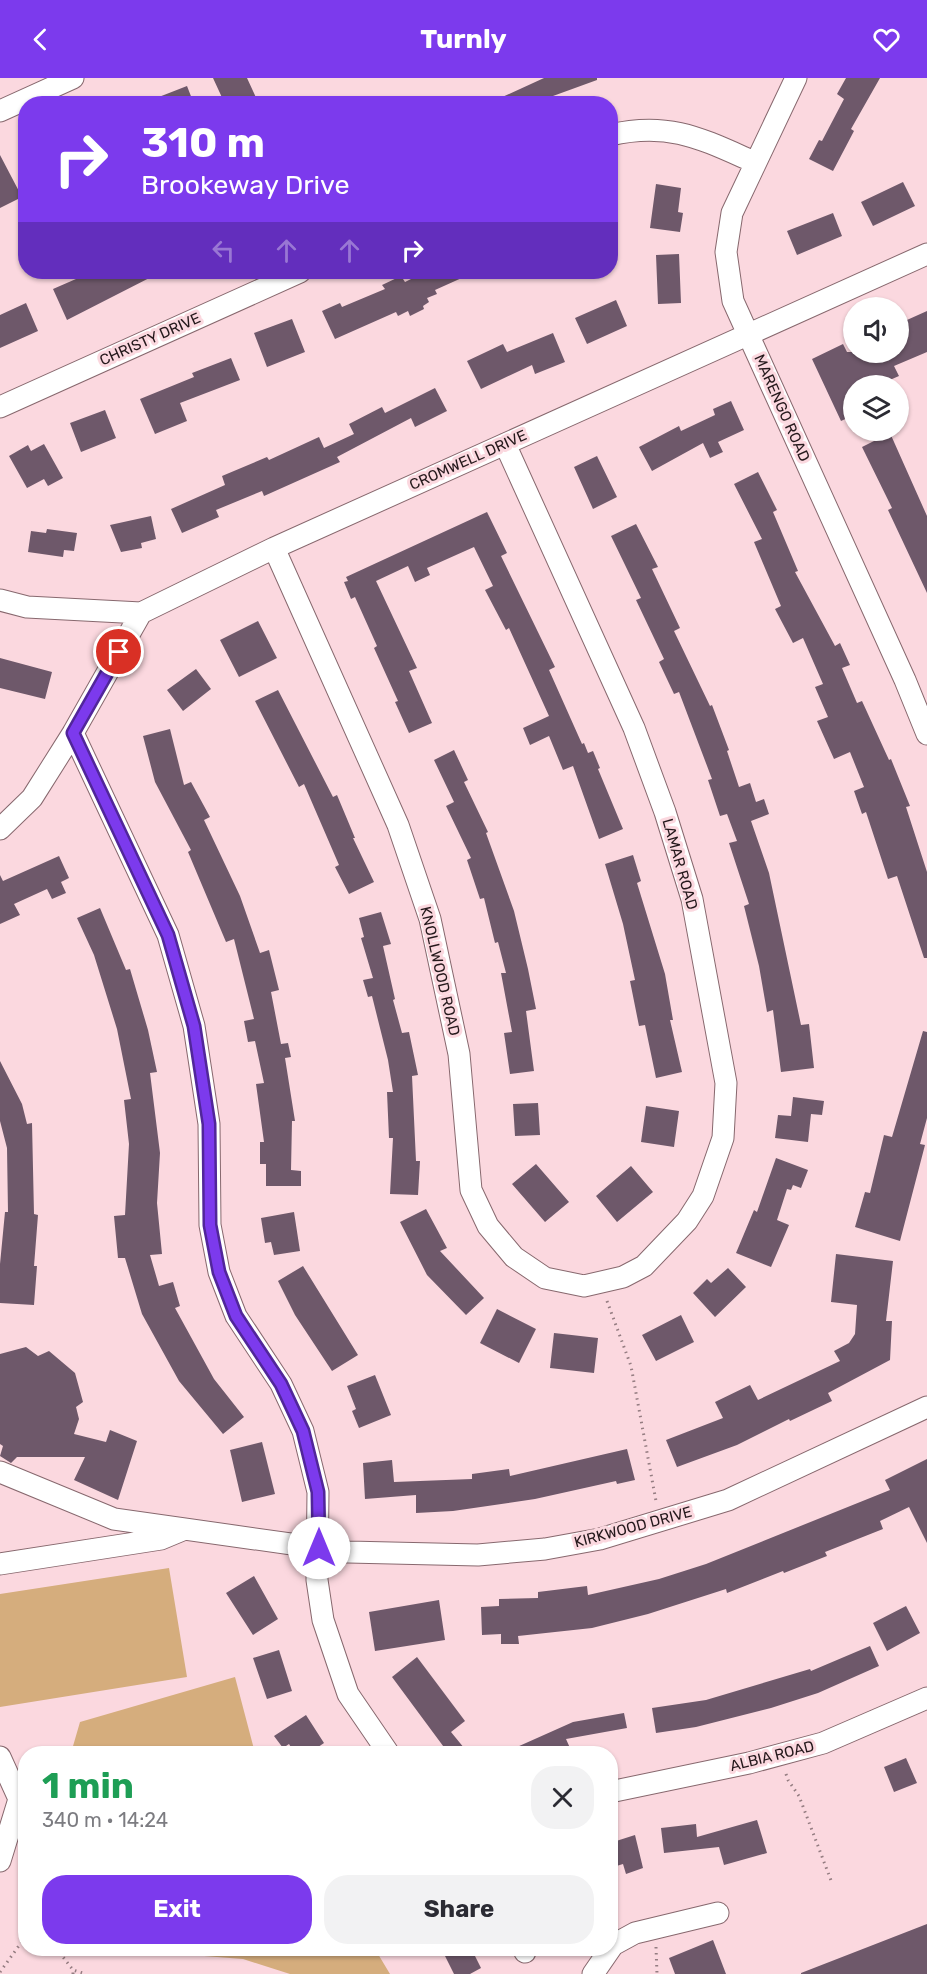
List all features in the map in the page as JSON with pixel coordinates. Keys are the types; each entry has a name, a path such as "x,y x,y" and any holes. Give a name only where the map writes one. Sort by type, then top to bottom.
{"street":[{"path":"33,96 73,78"},
{"name":"MARENGO ROAD","path":"796,78 754,162 732,213 726,252 733,301 905,680 927,734"},
{"path":"0,111 18,103"},
{"path":"618,133 633,130 676,131 694,136 754,162"},
{"name":"CROMWELL DRIVE","path":"0,600 27,607 141,613 274,548 927,254"},
{"name":"CHRISTY DRIVE","path":"0,407 284,279"},
{"name":"LAMAR ROAD","path":"505,444 634,728 665,812 692,899 726,1083 723,1138 703,1196 687,1221 644,1266 623,1277"},
{"name":"KNOLLWOOD ROAD","path":"274,548 398,825 430,919 459,1054 471,1190 488,1226 514,1257 545,1278 584,1286 623,1277"},
{"path":"0,829 32,798 73,733 141,613"},
{"path":"73,733 168,935 194,1026 201,1070 209,1124 210,1225 219,1272 236,1316 281,1384 303,1431 318,1492 317,1580 323,1620 348,1694 384,1746"},
{"name":"KIRKWOOD DRIVE","path":"0,1472 114,1519 348,1552 478,1555 545,1549 600,1539 728,1500 927,1407"},
{"path":"0,1564 161,1539 186,1529"},
{"name":"ALBIA ROAD","path":"618,1790 824,1743 927,1698"},
{"path":"0,1757 18,1797"},
{"path":"0,1861 18,1802"},
{"path":"618,1942 635,1933 718,1913"},
{"path":"593,1974 605,1956"}],"path":[{"path":"600,1283 631,1366 660,1521"},
{"path":"783,1754 788,1780 800,1796 832,1883"},
{"path":"0,1972 18,1947"},
{"path":"62,1956 73,1972 86,1974"},
{"path":"656,1962 657,1974"}],"shaded area":[{"path":"169,1568 187,1677 0,1707 0,1594"},
{"path":"235,1677 253,1746 73,1746 80,1722"},
{"path":"204,1956 379,1956 390,1974 290,1974 243,1959"}],"building":[{"path":"213,78 247,78 255,96 221,96"},
{"path":"544,78 597,78 597,80 553,96 505,96"},
{"path":"846,78 880,78 851,129 854,131 833,171 809,159 819,140 822,141 844,99 837,94"},
{"path":"187,86 191,96 161,96"},
{"path":"0,155 18,189 18,199 0,208"},
{"path":"903,182 915,206 873,226 861,202"},
{"path":"656,184 681,188 678,212 683,213 680,232 650,228"},
{"path":"833,213 842,236 797,255 787,231"},
{"path":"679,254 681,303 658,304 656,255"},
{"path":"76,279 147,279 67,320 53,289"},
{"path":"395,279 403,279 405,282 411,279 459,279 435,290 437,294 427,298 429,302 423,306 424,309 410,316 408,311 398,316 396,312 335,339 322,311 340,303 342,307 385,289 382,285"},
{"path":"616,300 627,326 587,344 575,318"},
{"path":"26,303 38,331 0,348 0,315"},
{"path":"927,311 927,352 909,360 909,319"},
{"path":"292,319 305,352 267,367 254,333"},
{"path":"553,333 565,362 535,374 532,365 481,389 467,361 503,344 507,352"},
{"path":"843,344 843,363 901,363 894,366 898,375 843,375 843,420 841,421 812,359"},
{"path":"231,358 240,380 180,403 187,421 155,434 140,399 194,377 192,373"},
{"path":"435,388 447,411 415,427 411,418 337,457 340,462 264,496 262,491 216,510 219,517 182,533 171,509 225,485 222,476 267,457 269,460 319,437 324,448 354,434 349,424 382,407 385,413"},
{"path":"731,401 744,430 718,442 723,452 710,458 703,443 652,471 639,447 679,426 681,431 715,415 713,409"},
{"path":"105,410 116,438 81,452 70,423"},
{"path":"874,441 894,441 927,516 927,593 888,510 892,508 862,447"},
{"path":"44,444 63,478 48,486 44,479 27,488 9,456 28,445 31,451"},
{"path":"597,456 617,497 593,509 574,467"},
{"path":"758,472 777,510 773,512 798,571 795,572 835,646 840,643 850,665 842,668 857,703 862,701 889,760 891,759 910,806 906,807 927,872 927,958 924,958 897,876 888,879 866,812 862,814 854,791 864,787 850,752 834,759 817,721 828,717 815,687 823,684 803,638 793,643 775,609 781,606 754,542 762,539 734,484"},
{"path":"487,512 507,553 501,556 555,667 549,670 582,744 584,743 588,753 593,751 623,829 599,839 573,766 563,770 549,736 530,745 523,728 549,716 509,628 506,630 485,590 493,586 474,547 427,568 430,575 415,582 408,566 376,581 417,668 409,671 432,723 409,733 395,702 398,701 374,648 377,646 355,597 351,599 344,582 348,581 346,577"},
{"path":"151,516 156,539 141,543 142,548 121,552 110,525"},
{"path":"636,524 658,567 652,569 680,628 674,631 710,706 712,705 729,750 727,751 739,787 750,783 756,802 764,799 769,814 751,821 769,873 801,1025 809,1024 814,1068 781,1072 773,1010 767,1012 759,966 744,906 749,904 729,843 737,841 727,814 720,816 708,780 712,779 679,692 674,694 659,662 664,659 636,600 641,598 611,536"},
{"path":"47,529 77,533 74,551 64,550 63,557 28,552 31,531 46,533"},
{"path":"258,621 277,658 239,677 220,640"},
{"path":"0,658 52,672 45,699 0,688"},
{"path":"196,669 211,689 183,711 167,690"},
{"path":"278,690 333,797 337,795 355,838 353,838 374,882 349,894 335,867 339,865 304,784 299,787 255,701"},
{"path":"170,729 184,785 191,782 210,817 204,820 240,896 260,953 269,950 279,990 271,992 281,1044 288,1043 291,1057 285,1058 295,1121 292,1121 291,1170 301,1171 301,1186 266,1186 266,1164 260,1164 260,1142 264,1142 256,1084 264,1083 255,1041 248,1042 244,1021 254,1019 234,939 226,942 188,852 191,850 155,782 143,736"},
{"path":"454,750 468,780 464,782 488,832 486,833 514,911 536,1009 526,1011 534,1071 510,1074 504,1033 512,1032 501,973 506,973 498,942 495,943 484,898 480,899 467,860 471,858 446,806 454,802 434,760"},
{"path":"633,855 641,881 637,883 665,974 673,1020 670,1020 682,1072 656,1078 645,1025 639,1026 630,981 635,980 623,924 605,864"},
{"path":"59,856 69,878 61,882 66,893 52,899 47,889 14,904 20,915 0,924 0,875 3,881"},
{"path":"100,908 126,970 130,969 148,1030 157,1072 150,1073 160,1153 157,1203 162,1254 150,1255 159,1286 173,1282 180,1306 175,1308 214,1379 244,1417 223,1434 179,1381 142,1314 125,1258 118,1258 114,1216 125,1215 129,1144 124,1100 131,1099 117,1029 94,955 77,918"},
{"path":"381,912 391,944 383,946 395,999 393,1000 402,1033 409,1032 418,1075 412,1076 416,1161 420,1161 418,1195 390,1194 393,1138 389,1138 387,1092 393,1092 388,1060 372,996 368,997 363,980 373,978 361,938 364,937 359,918"},
{"path":"923,1031 927,1032 927,1118 920,1144 925,1145 900,1241 855,1227 865,1192 870,1193 884,1135 892,1137"},
{"path":"0,1061 22,1104 27,1124 32,1123 34,1214 38,1215 34,1305 0,1303 0,1264 5,1212 8,1212 7,1148 0,1121"},
{"path":"793,1097 824,1101 822,1115 811,1114 808,1142 775,1138 778,1115 791,1116"},
{"path":"538,1103 540,1135 515,1136 513,1104"},
{"path":"646,1106 679,1111 674,1147 641,1142"},
{"path":"776,1158 808,1170 801,1188 793,1185 791,1190 787,1189 777,1220 789,1225 771,1267 736,1253 754,1210 757,1212"},
{"path":"536,1164 569,1202 545,1222 512,1184"},
{"path":"631,1166 653,1192 617,1222 596,1196"},
{"path":"426,1209 447,1248 440,1251 484,1298 466,1315 427,1275 400,1222"},
{"path":"294,1212 300,1251 274,1255 271,1242 265,1243 261,1218"},
{"path":"836,1254 893,1261 886,1321 892,1321 890,1360 828,1393 832,1401 737,1445 677,1467 666,1440 723,1418 715,1402 750,1385 758,1400 840,1361 834,1351 849,1343 855,1334 857,1305 831,1302"},
{"path":"303,1266 358,1355 332,1371 295,1315 278,1281"},
{"path":"728,1268 746,1287 715,1317 693,1293 707,1279 711,1283"},
{"path":"497,1309 536,1329 519,1363 480,1343"},
{"path":"681,1315 694,1342 656,1361 642,1335"},
{"path":"554,1333 598,1338 594,1373 550,1368"},
{"path":"26,1347 38,1356 49,1351 75,1373 83,1402 76,1407 79,1419 74,1434 106,1442 110,1430 137,1441 118,1500 74,1480 85,1457 17,1457 11,1463 0,1456 3,1446 0,1444 0,1354"},
{"path":"375,1375 391,1415 359,1428 352,1411 356,1409 347,1386"},
{"path":"262,1442 275,1494 242,1502 230,1450"},
{"path":"627,1449 635,1480 617,1484 616,1481 535,1499 453,1511 416,1513 416,1495 365,1499 363,1463 392,1460 394,1482 472,1479 472,1474 509,1469 510,1476"},
{"path":"927,1459 927,1543 909,1507 880,1521 883,1529 825,1552 827,1556 727,1593 726,1589 648,1614 592,1628 518,1636 519,1644 501,1644 501,1634 482,1635 481,1607 499,1606 499,1599 538,1598 538,1592 587,1586 588,1595 659,1579 706,1564 890,1490 885,1480"},
{"path":"254,1576 278,1619 253,1635 226,1593"},
{"path":"439,1600 445,1640 375,1651 369,1612"},
{"path":"906,1606 920,1633 887,1651 873,1623"},
{"path":"870,1646 879,1666 818,1693 771,1708 696,1727 656,1733 652,1708 706,1700 810,1669 811,1671"},
{"path":"279,1650 292,1691 267,1699 253,1658"},
{"path":"417,1657 465,1721 451,1732 462,1746 443,1746 392,1677"},
{"path":"624,1713 627,1728 566,1739 569,1746 519,1746 573,1722"},
{"path":"306,1715 324,1743 320,1746 290,1746 289,1744 282,1746 274,1736"},
{"path":"906,1758 917,1783 894,1792 884,1767"},
{"path":"757,1820 767,1853 724,1865 719,1847 664,1853 661,1828 696,1824 697,1837"},
{"path":"635,1835 643,1868 626,1874 623,1864 618,1866 618,1840"},
{"path":"927,1924 927,1974 801,1974 801,1973"},
{"path":"713,1940 726,1974 675,1974 669,1958"},
{"path":"445,1956 475,1956 481,1968 470,1974 454,1974"}],"route":[{"path":"119,652 73,733 168,935 194,1026 209,1124 210,1225 219,1272 236,1316 281,1384 303,1431 318,1492 319,1548"}]}
